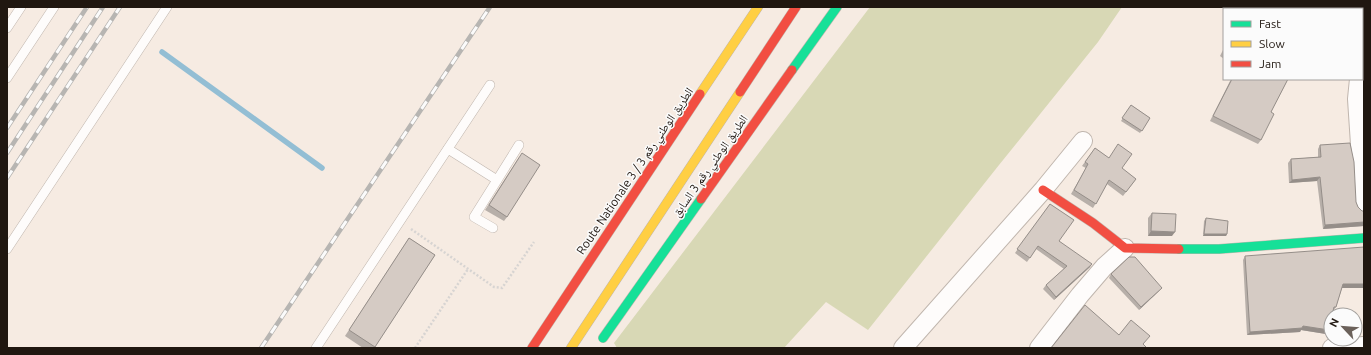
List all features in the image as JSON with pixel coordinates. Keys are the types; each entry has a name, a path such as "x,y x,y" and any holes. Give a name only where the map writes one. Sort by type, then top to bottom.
{"main road":[{"name":"Route Nationale 3 / الطريق الوطني رقم 3","path":"532,348 627,210 758,7"},
{"path":"571,348 648,225 796,7"},
{"name":"الطريق الوطني رقم 3 السابق","path":"606,343 837,7"},
{"path":"1043,190 1092,223 1125,248 1219,249 1364,238"}],"street":[{"path":"1359,80 1357,99 1364,205"},
{"path":"903,348 1043,190 1083,141"},
{"path":"1039,348 1104,267 1125,248"},
{"path":"589,321 606,343"},
{"path":"1332,348 1364,346"}],"lane":[{"path":"7,28 21,7"},
{"path":"7,78 54,7"},
{"path":"7,249 167,7"},
{"path":"316,348 490,85"},
{"path":"493,228 474,217 519,145"},
{"path":"448,149 497,180"}],"path":[{"path":"410,229 494,287 502,288 534,242"},
{"path":"415,348 468,269"}],"green space":[{"path":"870,7 1122,7 1098,42 868,330 826,302 784,348 617,348 614,343"}],"building":[{"path":"1317,7 1319,8 1294,8"},
{"path":"1231,80 1287,80 1271,112 1274,114 1261,140 1213,116"},
{"path":"1131,105 1150,118 1142,131 1122,118"},
{"path":"1350,143 1354,162 1356,202 1358,207 1364,211 1364,222 1325,225 1320,177 1292,180 1291,159 1321,157 1320,145"},
{"path":"1118,144 1132,154 1122,168 1136,179 1126,192 1109,180 1096,204 1074,190 1088,164 1085,162 1095,148 1109,158"},
{"path":"522,153 540,165 507,217 489,205"},
{"path":"1050,204 1074,220 1059,241 1092,264 1056,297 1046,285 1067,266 1038,246 1030,258 1017,249"},
{"path":"1152,213 1176,214 1175,232 1151,231"},
{"path":"1206,218 1228,221 1227,234 1204,234"},
{"path":"409,238 435,255 375,347 349,330"},
{"path":"1364,247 1364,284 1343,284 1336,307 1323,307 1323,329 1303,326 1302,328 1250,332 1245,256"},
{"path":"1129,257 1135,257 1162,288 1141,307 1111,274"},
{"path":"1085,305 1119,335 1131,320 1150,336 1143,344 1147,348 1051,348"}],"waterway":[{"path":"162,52 322,168"}],"railway":[{"path":"7,128 87,7"},
{"path":"7,153 103,7"},
{"path":"7,178 120,7"},
{"path":"261,348 490,7"}],"traffic: fast":[{"path":"792,70 837,7"},
{"path":"603,338 701,199"},
{"path":"1179,249 1219,249 1364,238"}],"traffic: slow":[{"path":"700,94 758,7"},
{"path":"571,348 740,92"}],"traffic: jam":[{"path":"740,92 796,7"},
{"path":"701,199 792,70"},
{"path":"532,348 700,94"},
{"path":"1043,190 1093,223 1125,248 1179,249"}]}
